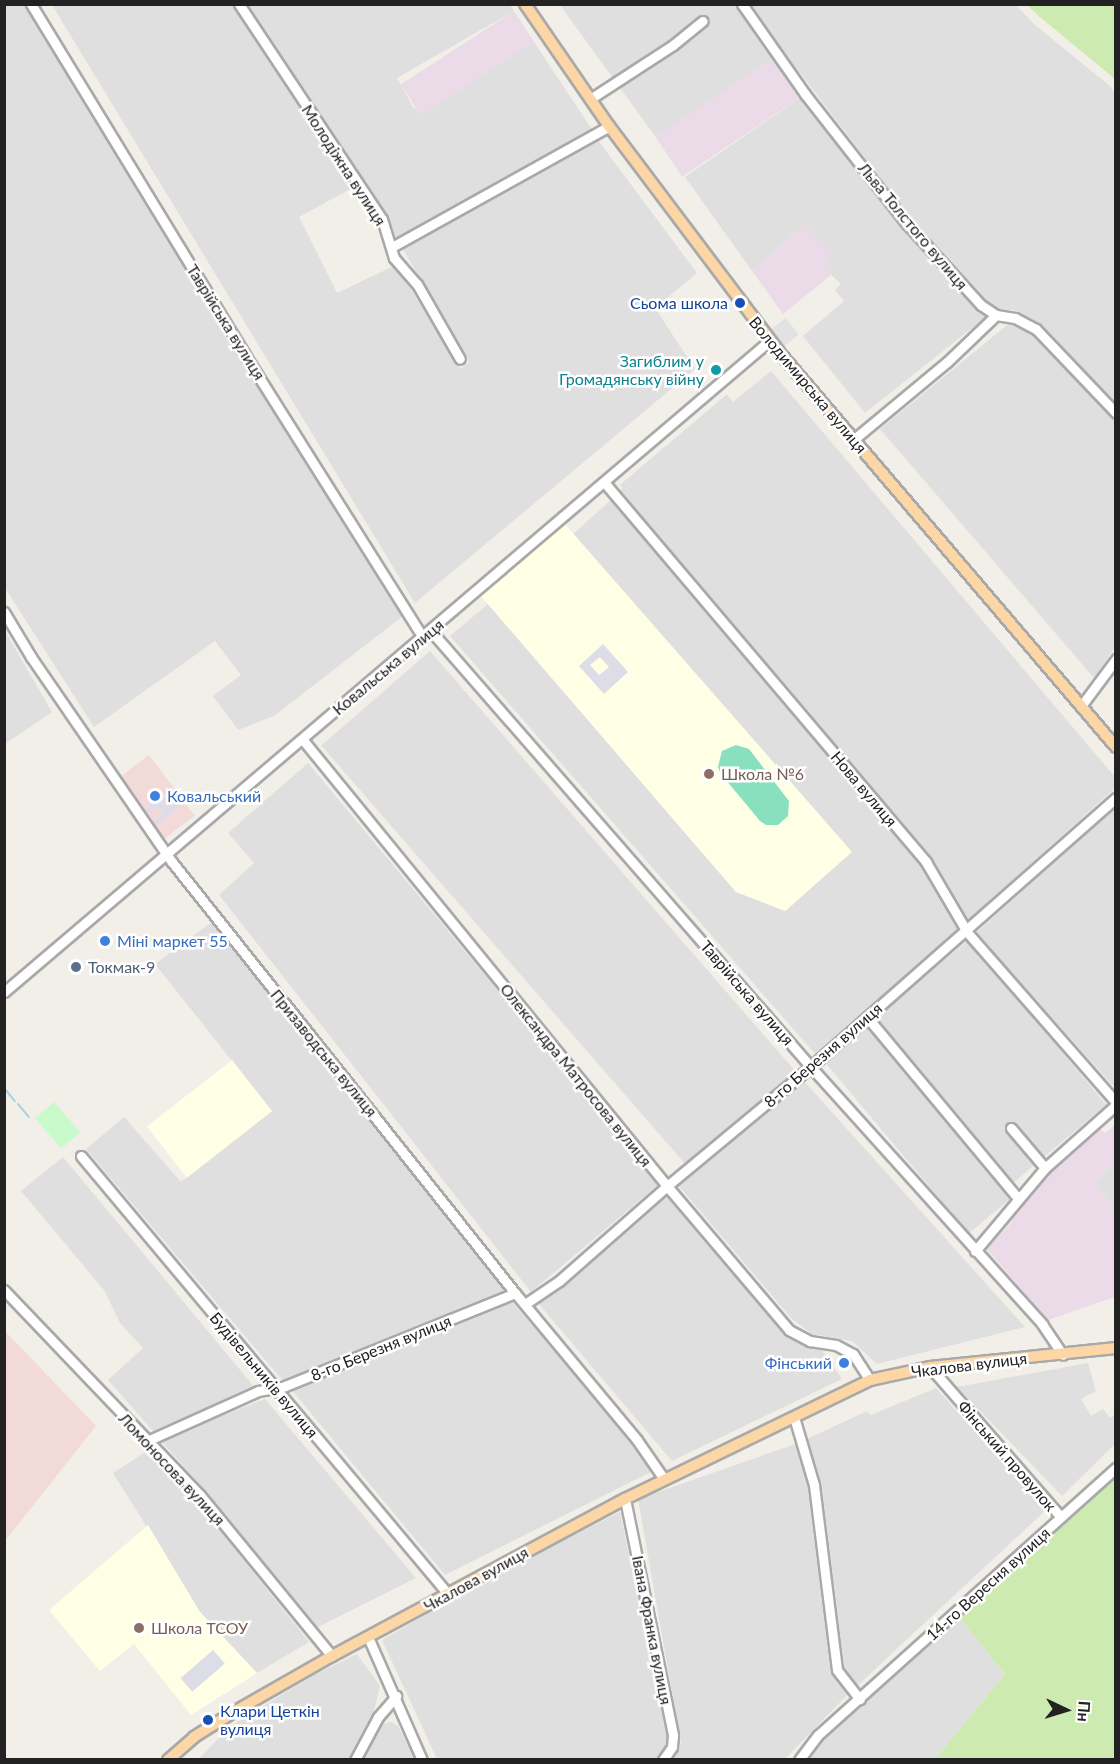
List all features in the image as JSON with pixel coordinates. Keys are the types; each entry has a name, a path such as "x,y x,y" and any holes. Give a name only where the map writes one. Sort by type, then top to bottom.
{"main road":[{"name":"Володимирська вулиця","path":"525,4 609,126 770,340 1116,747"},
{"name":"Чкалова вулиця","path":"168,1760 194,1737 332,1656 625,1499 870,1380 930,1367 1116,1348"}],"street":[{"name":"Таврійська вулиця","path":"31,4 239,345 427,634 1042,1324 1063,1355"},
{"name":"Молодіжна вулиця","path":"239,4 382,219 394,258 417,284 460,359"},
{"name":"Льва Толстого вулиця","path":"742,4 806,94 907,224 981,305 996,315 1016,318 1036,329 1116,413"},
{"path":"590,99 673,45 703,21"},
{"path":"392,247 609,126"},
{"path":"854,440 947,362 996,315"},
{"name":"Ковальська вулиця","path":"4,992 303,740 770,340"},
{"name":"Нова вулиця","path":"604,482 926,862 967,932 1116,1103"},
{"name":"Призаводська вулиця","path":"4,612 31,657 166,855 515,1293 637,1440 664,1479"},
{"path":"1081,706 1116,659"},
{"name":"Олександра Матросова вулиця","path":"303,740 667,1186 789,1330 810,1341 836,1344 853,1354 870,1380"},
{"name":"8-го Березня вулиця","path":"525,1304 559,1281 667,1186 811,1067 967,932 1116,798"},
{"path":"867,1017 1018,1198"},
{"path":"975,1251 1045,1168 1116,1103"},
{"path":"1011,1128 1045,1168"},
{"name":"Будівельників вулиця","path":"81,1156 448,1594"},
{"name":"Ломоносова вулиця","path":"4,1290 200,1496 332,1656"},
{"name":"8-го Березня вулиця","path":"147,1442 258,1391 274,1386 285,1386 515,1293"},
{"name":"Фінський провулок","path":"930,1367 1061,1517"},
{"path":"794,1417 814,1485 837,1670 860,1699"},
{"name":"14-го Вересня вулиця","path":"799,1760 818,1735 1116,1468"},
{"name":"Івана Франка вулиця","path":"625,1499 673,1735 672,1747 663,1760"},
{"path":"368,1638 396,1696 422,1760"},
{"path":"355,1760 378,1717 396,1696"}],"shaded area":[{"path":"24,4 403,616 274,716 238,730 213,696 241,675 215,641 94,727 5,588 4,5"},
{"path":"52,5 233,5 354,187 299,217 337,293 396,265 461,369 469,362 401,246 597,139 697,273 655,308 695,369 415,603"},
{"path":"248,5 510,5 514,11 397,78 414,109 534,42 593,131 397,240 384,214"},
{"path":"560,5 734,5 774,57 657,139"},
{"path":"748,5 1016,5 1035,25 1110,86 1116,96 1115,408 1038,324 1014,310 996,311 986,303 917,226"},
{"path":"514,11 534,42 421,116 401,85"},
{"path":"774,57 801,97 682,177 655,137"},
{"path":"801,97 907,229 986,317 865,413 803,336 844,301 835,290 841,284 822,266 832,255 805,225 752,271 685,177"},
{"path":"805,225 833,255 822,265 831,275 783,314 752,271"},
{"path":"786,318 799,335 778,350 765,334"},
{"path":"1012,321 1034,332 1115,421 1115,647 1094,678 880,429"},
{"path":"771,371 1115,777 1115,788 965,923 929,860 618,492 623,488 620,485 727,394 733,402"},
{"path":"612,499 921,866 959,929 816,1055 450,636 488,604 736,892 786,911 851,851 573,534"},
{"name":"Школа №6","path":"564,523 852,852 785,911 736,892 481,596"},
{"path":"5,631 52,712 4,744"},
{"path":"603,644 628,672 604,694 579,666","holes":["600,657 609,667 599,675 590,665"]},
{"path":"430,651 795,1071 687,1166 321,745"},
{"name":"Ковальський","path":"149,755 195,816 164,839 118,778"},
{"path":"308,763 659,1184 531,1292 219,895 254,863 228,833"},
{"path":"159,796 168,808 179,799 183,804 153,827 150,824 163,814 157,807 144,816 142,813"},
{"path":"1115,807 1115,1088 976,933"},
{"path":"213,921 506,1292 283,1381 86,1149 124,1117 181,1182 272,1111 155,964"},
{"path":"968,940 1106,1105 1012,1184 874,1019"},
{"path":"870,1024 1014,1196 969,1234 825,1062"},
{"path":"232,1060 272,1111 187,1178 147,1126"},
{"path":"804,1081 1025,1327 877,1364 852,1341 812,1334 792,1319 678,1185"},
{"path":"1115,1125 1115,1163 1095,1183 1115,1209 1115,1297 1048,1320 986,1248 1012,1222 1007,1216 1097,1126 1105,1133"},
{"path":"63,1157 256,1389 153,1431 108,1380 143,1348 120,1323 104,1290 21,1191"},
{"path":"1115,1163 1115,1209 1095,1183"},
{"path":"667,1197 784,1334 819,1346 842,1379 672,1461 538,1303 564,1286"},
{"path":"511,1301 636,1446 651,1472 445,1575 291,1389"},
{"path":"4,1330 96,1426 5,1541 4,1541"},
{"path":"1088,1363 1096,1391 1081,1399 1091,1416 1103,1409 1110,1418 1115,1415 1115,1444 1062,1496 957,1387"},
{"path":"936,1388 1046,1510 858,1685 841,1668 820,1484 807,1439 867,1411 871,1415"},
{"path":"265,1399 416,1578 316,1628 207,1492 160,1440"},
{"path":"798,1443 810,1485 832,1672 848,1694 785,1759 669,1759 681,1743 638,1499"},
{"path":"147,1451 193,1497 309,1642 257,1673 200,1612 113,1473"},
{"path":"620,1512 667,1736 666,1747 657,1759 437,1759 382,1640 498,1573"},
{"name":"Школа ТСОУ","path":"148,1525 200,1612 257,1673 191,1715 134,1644 100,1671 49,1610"},
{"path":"960,1618 1005,1674 935,1759 806,1760 823,1737"},
{"path":"213,1650 225,1664 192,1692 181,1678"},
{"path":"357,1654 380,1686 372,1719 349,1759 198,1760 229,1727 314,1675"},
{"path":"391,1722 398,1726 415,1759 361,1759 382,1724"}],"green space":[{"path":"1027,5 1115,5 1115,79 1041,18"},
{"path":"736,745 749,749 789,801 788,816 778,825 766,825 760,821 721,774 718,767 722,751"},
{"path":"54,1102 80,1132 61,1149 35,1118"},
{"path":"1115,1477 1115,1759 935,1759 1005,1674 959,1617"}],"waterway":[{"path":"4,1088 15,1101"},
{"path":"18,1104 29,1117"}],"place":[{"name":"Сьома школа","path":"740,303"},
{"name":"Загиблим у Громадянську війну","path":"716,370"},
{"name":"Школа №6","path":"709,774"},
{"name":"Ковальський","path":"155,796"},
{"name":"Міні маркет 55","path":"105,941"},
{"name":"Токмак-9","path":"76,967"},
{"name":"Фінський","path":"844,1363"},
{"name":"Школа ТСОУ","path":"139,1628"},
{"name":"Клари Цеткін вулиця","path":"208,1720"}]}
